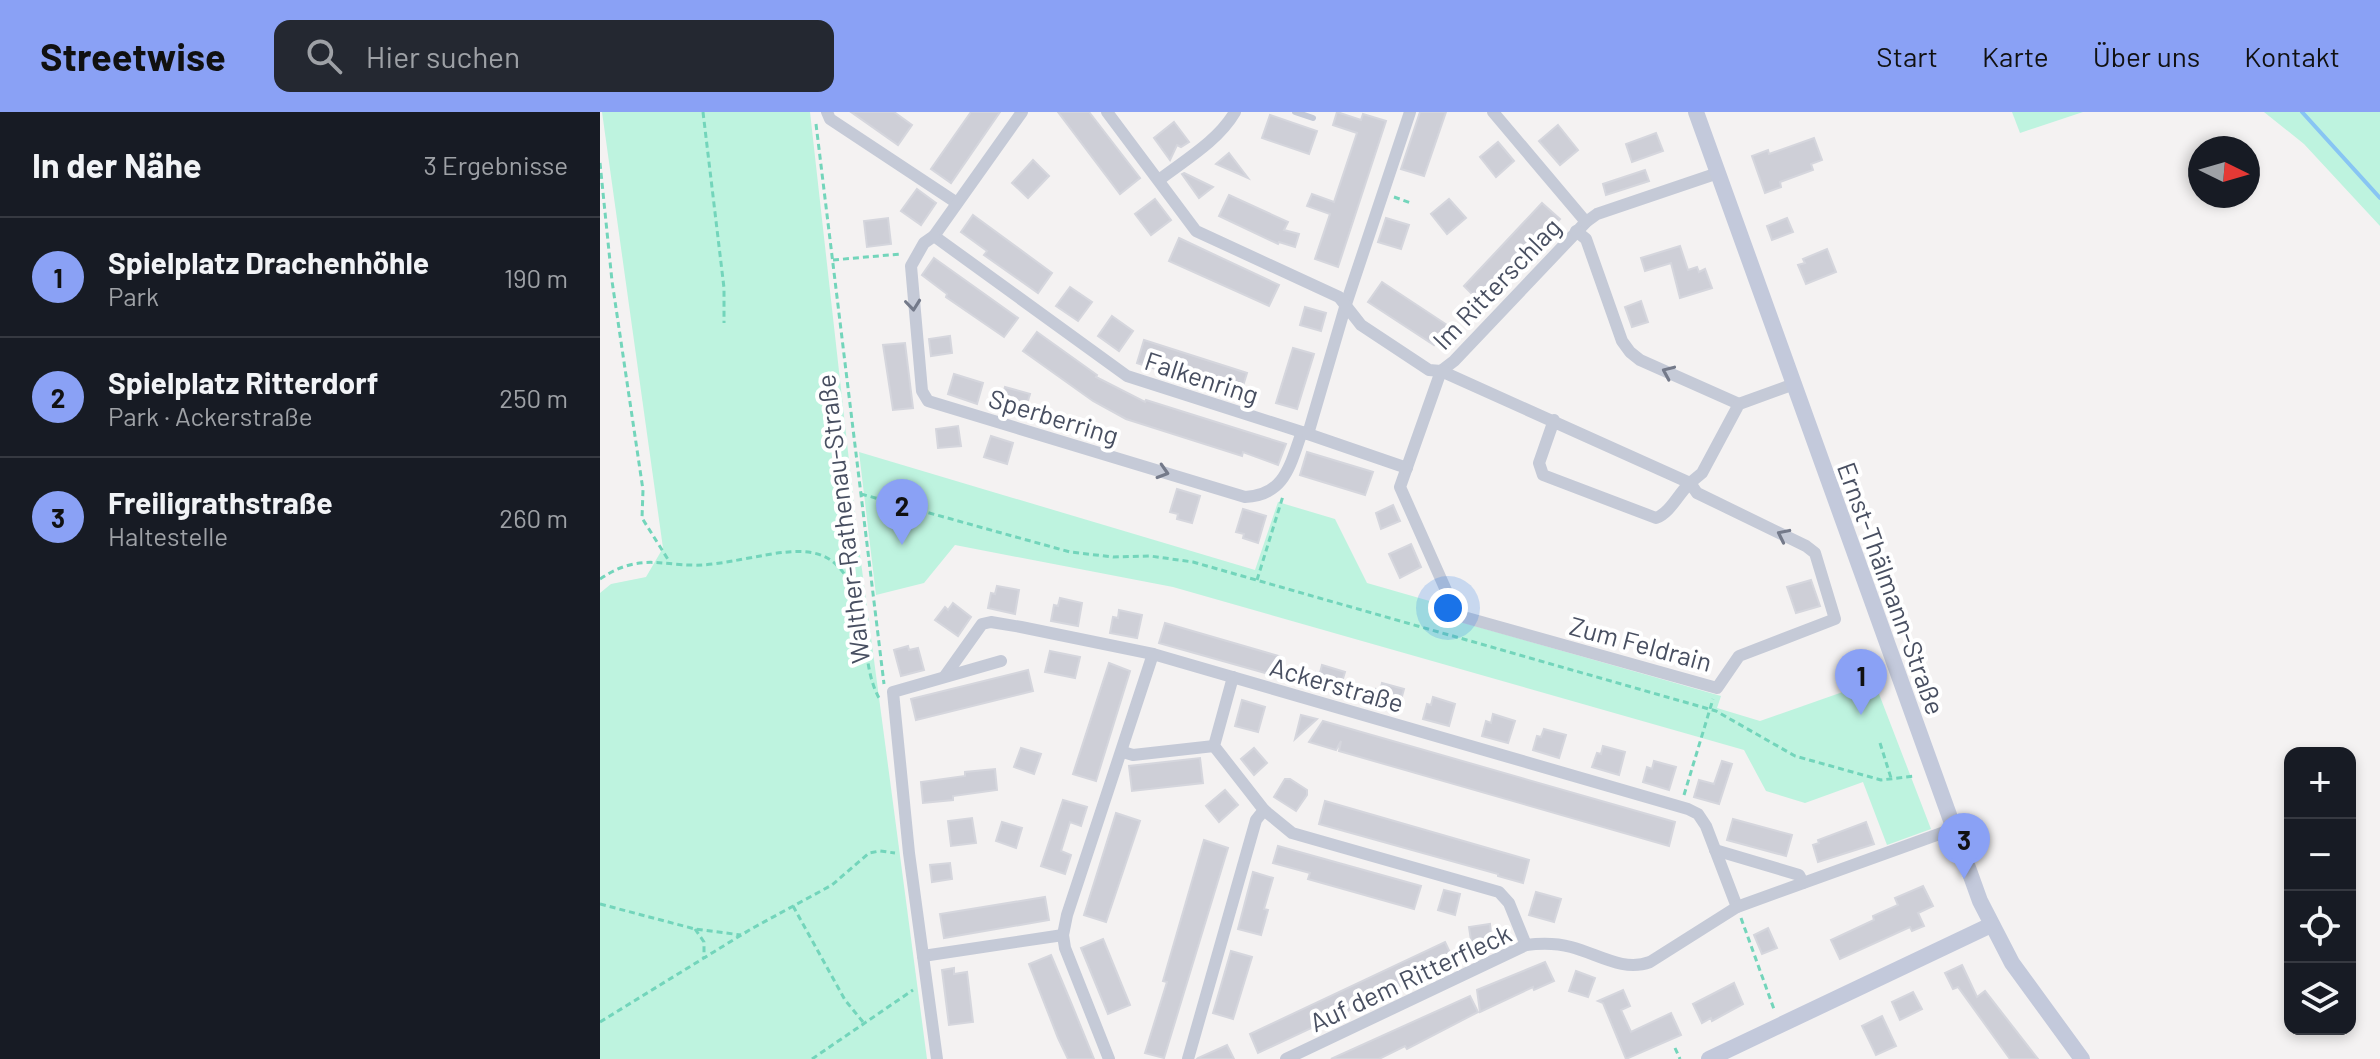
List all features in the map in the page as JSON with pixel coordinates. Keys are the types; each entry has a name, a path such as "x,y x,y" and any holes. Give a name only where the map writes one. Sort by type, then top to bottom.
{"street":[{"path":"827,112 830,119 957,203"},
{"path":"916,255 924,243 934,236 1022,112"},
{"name":"Im Ritterschlag","path":"1107,112 1196,231 1327,291 1346,304 1361,325 1429,370 1441,371 1454,361 1581,226 1597,214 1718,173"},
{"path":"1159,180 1219,133 1235,112"},
{"path":"1305,433 1410,112"},
{"path":"1493,112 1581,226 1622,341 1630,352 1640,360 1739,404"},
{"name":"Ernst-Thälmann-Straße","path":"1696,112 1953,829 1991,925 2028,987 2082,1059"},
{"name":"Falkenring","path":"934,236 1127,376 1407,468"},
{"name":"Sperberring","path":"916,255 911,266 911,280 922,391 928,401 1245,497 1260,496 1286,476 1305,433"},
{"path":"1407,468 1441,371"},
{"name":"Zum Feldrain","path":"1407,468 1400,487 1460,616 1717,688 1739,656 1835,619 1815,553 1811,549 1697,493 1690,483 1441,371"},
{"path":"1554,420 1539,463 1543,475 1656,518 1665,514 1678,494 1702,473 1739,404 1794,384"},
{"name":"Ackerstraße","path":"945,676 982,624 991,622 1153,654 1681,807 1698,814 1737,907"},
{"path":"1109,1059 1065,948 1063,935 1153,654"},
{"path":"893,692 1001,661"},
{"path":"1214,746 1233,677"},
{"name":"Walther-Rathenau-Straße","path":"893,692 909,853 937,1059"},
{"path":"1123,752 1133,755 1214,746"},
{"path":"1214,746 1264,810 1292,833 1499,892 1509,903 1526,945"},
{"path":"1188,1059 1256,820 1264,810"},
{"name":"Auf dem Ritterfleck","path":"1286,1059 1526,945 1544,943 1569,946 1635,967 1650,962 1737,907 1953,829"},
{"path":"1715,850 1799,875 1803,883"},
{"path":"1709,1059 1731,1054 1780,1025 1991,925"},
{"path":"923,956 1063,935"}],"lane":[{"path":"1295,112 1313,118"}],"path":[{"path":"703,112 724,288 724,323"},
{"name":"Walther-Rathenau-Straße","path":"815,112 884,684 893,692"},
{"path":"600,163 612,281 643,490 642,518 669,562"},
{"path":"1394,197 1411,203"},
{"path":"833,260 916,255"},
{"path":"861,494 1070,552 1113,557 1174,558 1257,580 1710,709 1795,756 1881,780 1915,776"},
{"path":"889,513 892,503"},
{"path":"1257,580 1279,510"},
{"path":"600,579 618,568 643,561 710,565 759,556 814,552 834,560 848,579 857,600 871,679 877,695 895,716"},
{"path":"1445,634 1448,626"},
{"path":"1681,807 1714,698"},
{"path":"1880,743 1891,780"},
{"path":"600,1022 742,935 832,885 869,853 909,853"},
{"path":"600,904 695,929 742,935"},
{"path":"793,906 845,1000 864,1024"},
{"path":"1737,907 1780,1025"},
{"path":"695,929 704,942 705,959"},
{"path":"812,1059 927,981"},
{"path":"1675,1048 1680,1059"}],"green space":[{"path":"602,112 810,112 857,532 927,1059 600,1059 600,593 611,584 646,577 663,548"},
{"path":"2012,112 2083,112 2020,133"},
{"path":"2264,112 2380,112 2380,226 2304,144"},
{"path":"859,452 1255,570 1278,502 1335,519 1367,583 1447,606 1457,621 1721,696 1717,708 1760,721 1874,681 1931,829 1887,845 1863,782 1805,803 1766,791 1744,750 1173,587 955,545 924,583 876,595"}],"building":[{"path":"851,112 894,112 912,125 898,145"},
{"path":"971,112 1000,112 951,183 931,169"},
{"path":"1058,112 1089,112 1140,178 1120,194"},
{"path":"1337,112 1361,120 1363,114 1386,121 1338,267 1315,259 1330,214 1307,206 1312,194 1334,202 1357,133 1333,125"},
{"path":"1420,112 1446,112 1424,176 1401,169"},
{"path":"1270,115 1317,131 1309,154 1262,138"},
{"path":"1174,122 1189,142 1181,147 1177,145 1170,160 1154,138"},
{"path":"1558,125 1578,150 1560,165 1539,141"},
{"path":"1656,133 1663,151 1632,162 1626,144"},
{"path":"1814,138 1822,160 1811,164 1813,170 1780,182 1781,187 1765,193 1752,156 1768,150 1769,154"},
{"path":"1498,142 1514,161 1496,177 1480,157"},
{"path":"1229,153 1248,178 1216,164"},
{"path":"1033,160 1049,176 1028,198 1012,183"},
{"path":"1645,170 1649,181 1606,195 1603,184"},
{"path":"1184,173 1213,187 1199,198"},
{"path":"917,189 936,203 921,225 901,211"},
{"path":"1229,195 1288,222 1284,230 1299,234 1295,247 1278,244 1219,216"},
{"path":"1155,199 1171,220 1151,235 1135,214"},
{"path":"1449,199 1466,218 1447,234 1431,214"},
{"path":"1542,203 1560,219 1481,303 1464,286"},
{"path":"973,215 1052,273 1038,293 984,255 987,251 961,232"},
{"path":"888,218 891,244 867,247 864,221"},
{"path":"1386,218 1409,225 1401,249 1378,242"},
{"path":"1787,218 1793,232 1772,240 1767,226"},
{"path":"1179,238 1279,285 1269,306 1169,261"},
{"path":"1680,246 1688,270 1697,267 1699,272 1705,269 1712,288 1680,298 1671,263 1645,271 1641,258"},
{"path":"1827,249 1836,272 1806,284 1798,265 1805,263 1803,259"},
{"path":"934,258 1018,318 1004,337 946,297 947,294 922,275"},
{"path":"1382,282 1447,325 1434,345 1368,302"},
{"path":"1070,287 1092,302 1078,321 1056,306"},
{"path":"1641,301 1648,322 1632,327 1625,307"},
{"path":"1305,307 1326,313 1321,331 1300,325"},
{"path":"1112,316 1133,331 1119,351 1098,336"},
{"path":"1037,332 1096,377 1145,402 1286,444 1278,465 1126,419 1093,401 1023,351"},
{"path":"950,336 952,353 931,356 929,339"},
{"path":"1144,340 1247,373 1240,396 1137,363"},
{"path":"905,343 913,408 893,410 883,345"},
{"path":"1293,348 1314,354 1297,409 1276,403"},
{"path":"954,374 983,383 977,404 948,394"},
{"path":"1005,387 1030,394 1023,417 998,410"},
{"path":"958,426 961,446 938,448 936,429"},
{"path":"991,436 1013,443 1007,464 984,457"},
{"path":"1307,452 1373,472 1365,495 1300,475"},
{"path":"1177,489 1200,496 1192,523 1177,519 1178,514 1170,512"},
{"path":"1393,505 1400,521 1381,529 1376,513"},
{"path":"1243,509 1266,516 1258,543 1236,532"},
{"path":"1411,544 1421,567 1400,578 1389,554"},
{"path":"1811,580 1820,606 1796,613 1787,587"},
{"path":"997,586 1019,590 1015,614 988,608 991,593 995,594"},
{"path":"1060,598 1082,603 1078,626 1051,621 1054,605 1058,606"},
{"path":"953,603 971,617 958,636 935,620 945,607 948,610"},
{"path":"1119,610 1142,615 1137,638 1110,633 1113,617 1118,618"},
{"path":"1165,623 1282,657 1276,676 1159,643"},
{"path":"908,646 909,650 918,648 924,670 901,676 894,650"},
{"path":"1050,651 1080,657 1075,678 1045,672"},
{"path":"1109,663 1130,671 1096,781 1073,774"},
{"path":"1322,665 1345,672 1338,695 1312,687 1316,672 1320,673"},
{"path":"1028,670 1033,691 916,720 911,699"},
{"path":"1382,683 1404,689 1398,711 1372,704 1376,689 1380,691"},
{"path":"1433,697 1455,704 1449,726 1423,719 1427,704 1431,705"},
{"path":"1242,700 1265,707 1258,732 1235,726"},
{"path":"1493,714 1515,721 1508,743 1482,736 1486,721 1491,723"},
{"path":"1301,715 1317,719 1295,739"},
{"path":"1323,721 1675,822 1669,846 1339,751 1341,741 1336,750 1309,742"},
{"path":"1544,729 1566,735 1559,758 1533,750 1537,736 1541,737"},
{"path":"1603,746 1625,752 1619,775 1592,767"},
{"path":"1021,748 1041,754 1034,774 1014,767"},
{"path":"1254,748 1267,763 1254,775 1241,759"},
{"path":"1200,758 1203,783 1132,791 1129,766"},
{"path":"1654,761 1676,767 1669,790 1643,782 1647,767 1652,769"},
{"path":"1722,761 1732,764 1719,804 1694,797 1699,780 1714,784"},
{"path":"995,769 997,790 923,803 921,782"},
{"path":"1285,779 1307,790 1296,811 1274,797"},
{"path":"1225,790 1238,805 1219,822 1206,806"},
{"path":"1063,800 1087,807 1081,826 1070,822 1061,851 1071,855 1065,874 1041,866"},
{"path":"1325,801 1529,860 1523,883 1319,824"},
{"path":"1116,813 1140,821 1106,922 1084,915"},
{"path":"972,818 976,843 951,846 948,821"},
{"path":"1733,819 1792,835 1786,856 1727,840"},
{"path":"1002,822 1022,828 1016,848 996,841"},
{"path":"1866,822 1874,844 1818,862 1813,845 1819,843 1818,840"},
{"path":"1204,840 1228,848 1164,1058 1145,1053"},
{"path":"1278,846 1421,886 1414,909 1308,879 1310,873 1273,863"},
{"path":"950,863 952,879 932,882 930,865"},
{"path":"1253,872 1273,878 1264,909 1268,910 1261,935 1238,929"},
{"path":"1923,886 1933,906 1918,913 1924,926 1912,931 1910,927 1840,959 1831,940 1874,920 1873,916 1898,905 1895,898"},
{"path":"1444,890 1460,894 1455,915 1438,910"},
{"path":"1536,892 1561,899 1554,922 1529,915"},
{"path":"1045,897 1049,920 944,938 940,914"},
{"path":"1490,924 1492,945 1472,947 1469,927"},
{"path":"1768,928 1777,948 1762,954 1754,935"},
{"path":"1103,939 1130,1005 1108,1014 1081,948"},
{"path":"1445,942 1454,961 1258,1053 1250,1034"},
{"path":"1231,951 1252,957 1233,1019 1213,1013"},
{"path":"1051,955 1094,1059 1068,1059 1058,1038 1029,964"},
{"path":"1545,962 1554,981 1534,990 1533,987 1480,1012 1477,990"},
{"path":"1962,965 1977,997 1985,991 2038,1059 2010,1059 1958,987 1953,989 1945,973"},
{"path":"954,968 954,974 967,972 973,1022 949,1025 942,970"},
{"path":"1576,971 1595,978 1588,997 1569,991"},
{"path":"1734,983 1743,1004 1702,1023 1693,1004"},
{"path":"1623,990 1630,1006 1621,1010 1631,1032 1671,1013 1681,1035 1626,1059 1603,1003 1598,1001"},
{"path":"1913,992 1922,1009 1900,1020 1892,1002"},
{"path":"1470,996 1478,1012 1407,1049 1405,1046 1379,1059 1331,1059"},
{"path":"1882,1016 1896,1046 1876,1055 1862,1026"},
{"path":"1227,1045 1234,1059 1197,1059 1198,1058"}],"waterway":[{"path":"2302,112 2380,198"}],"place":[{"name":"Spielplatz Ritterdorf","path":"902,545"},
{"name":"Spielplatz Drachenhöhle","path":"1861,715"},
{"name":"Freiligrathstraße","path":"1964,879"}]}
